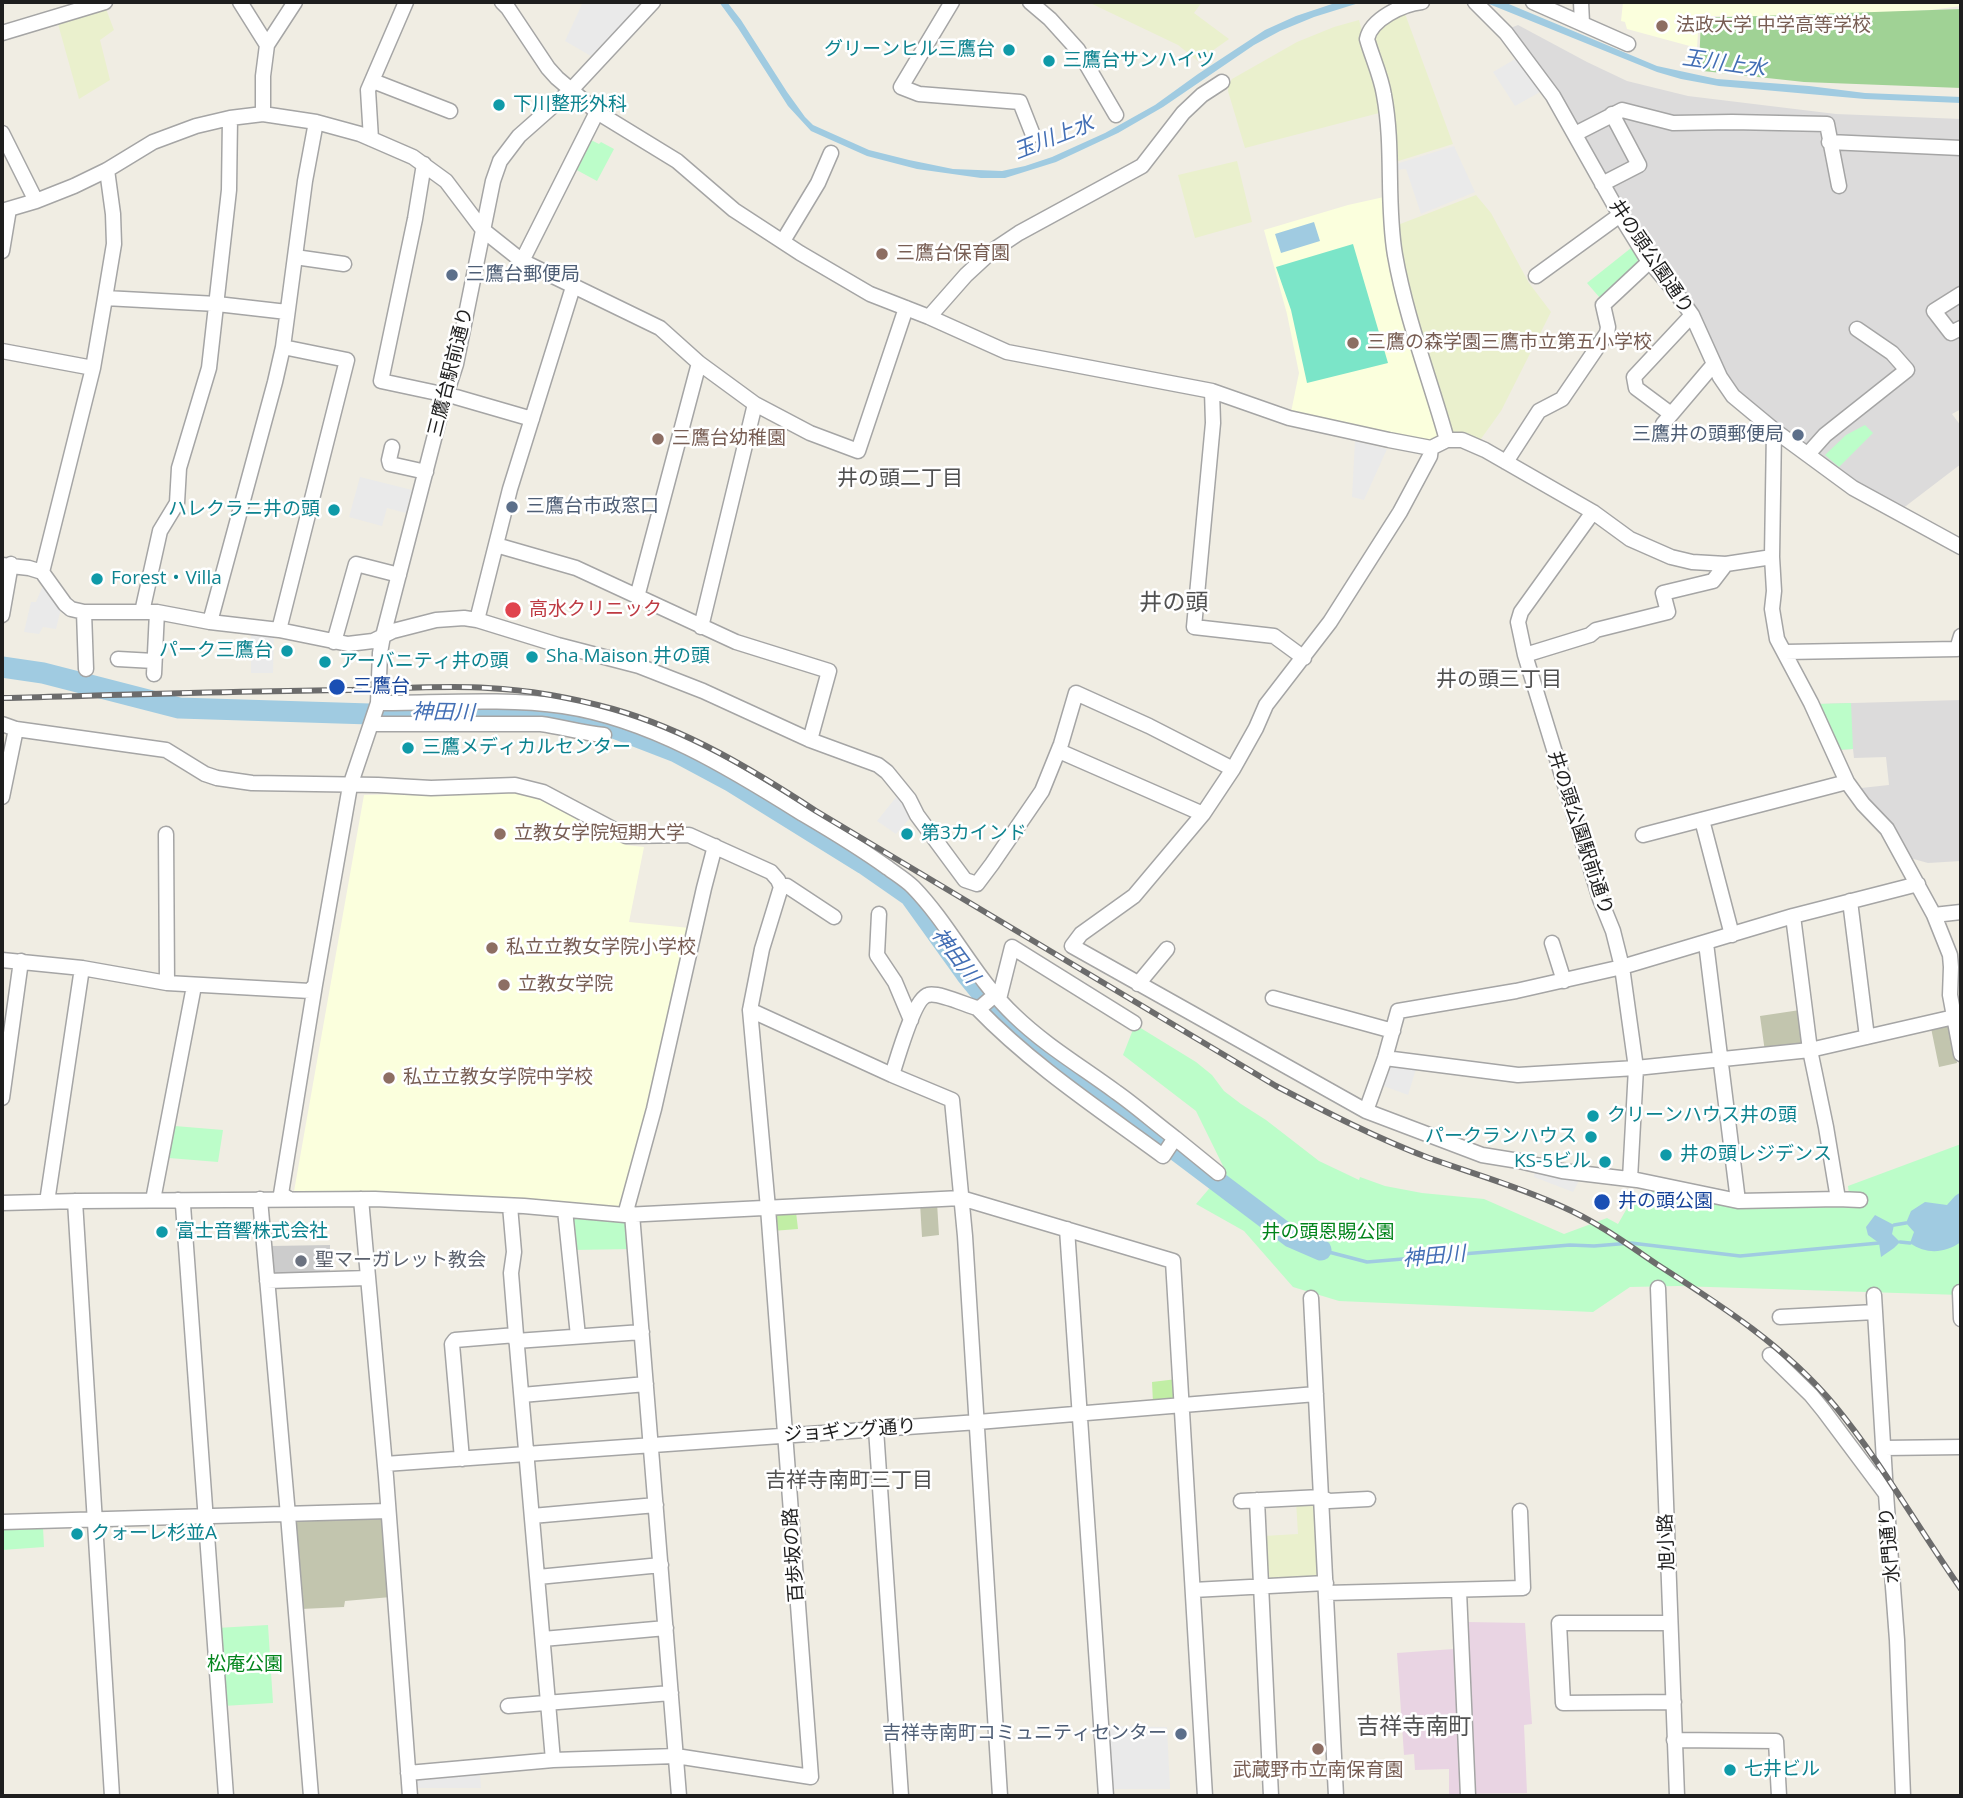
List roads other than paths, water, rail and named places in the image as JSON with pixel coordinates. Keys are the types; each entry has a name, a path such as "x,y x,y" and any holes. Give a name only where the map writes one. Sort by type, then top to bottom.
{"street":[{"path":"2,33 105,2"},
{"path":"240,2 267,45"},
{"path":"263,114 263,76 267,45 295,2"},
{"path":"371,139 369,90 407,2"},
{"path":"502,2 548,68 597,113 677,162 734,210 870,294 1007,352 1212,391 1289,418 1431,448 1447,440 1462,440 1593,512 1620,533 1646,548 1671,557 1692,562 1726,564 1772,557"},
{"name":"三鷹台駅前通り","path":"289,1199 281,1194 350,786 378,703 383,636 462,340 493,181 500,162 519,136 571,90 653,2"},
{"path":"952,2 901,87 919,94 1020,102 1033,135"},
{"path":"1030,2 1079,50 1116,115"},
{"path":"1422,2 1405,6 1383,19 1373,26 1367,39 1386,103 1395,257 1447,440"},
{"name":"井の頭公園通り","path":"1475,2 1506,33 1541,79 1620,215 1650,261 1692,315 1720,377 1734,396 1773,430 1853,488 1961,547"},
{"path":"1533,2 1628,44"},
{"path":"1580,2 1581,23"},
{"path":"373,81 450,111"},
{"path":"929,317 966,275 992,251 1028,228 1142,166 1183,113 1202,95 1222,82"},
{"path":"1575,134 1622,110 1673,123 1827,124 1839,186"},
{"path":"522,261 597,113"},
{"path":"2,251 5,210 57,194 107,170 152,142 196,126 263,114 316,122 360,134 413,157 446,181 483,230 522,261 660,328 699,363 755,404 810,433 858,451 905,308"},
{"path":"1602,184 1639,165 1612,114"},
{"path":"118,659 154,668 150,612 160,531 177,503 179,468 209,368 229,190 230,118"},
{"path":"210,622 283,346 305,181 316,122"},
{"path":"2,133 36,201"},
{"path":"1829,142 1961,148"},
{"path":"783,241 818,183 831,153"},
{"path":"424,164 381,381 446,395 532,419"},
{"path":"42,572 93,368 106,298 114,244 107,170"},
{"path":"1536,276 1620,215"},
{"path":"295,257 344,264"},
{"path":"1506,462 1539,411 1562,399 1607,333 1603,305 1650,261"},
{"path":"477,620 510,489 573,287"},
{"path":"1961,294 1934,311 1951,333 1961,328"},
{"path":"106,298 217,304 287,312"},
{"path":"1692,315 1634,377 1636,388 1667,419 1714,364"},
{"path":"1808,454 1825,435 1907,370 1892,353 1857,329"},
{"path":"279,630 346,360 283,346"},
{"path":"2,351 93,368"},
{"path":"637,597 699,363"},
{"path":"1212,391 1213,423 1194,627 1273,636 1304,658"},
{"path":"701,627 755,404"},
{"path":"1773,430 1772,609 1777,639 1835,753 1846,782 1887,829 1934,915 1950,955 1950,995 1961,1054"},
{"path":"392,447 388,460 390,464 426,472"},
{"path":"1431,448 1430,456 1400,512 1330,622 1266,705 1233,769 1203,814 1134,896 1081,934 1072,946 1366,1111 1482,1155 1562,1171 1630,1179 1738,1202 1860,1200"},
{"name":"井の頭公園駅前通り","path":"1593,512 1520,616 1518,625 1622,967 1636,1068 1630,1179"},
{"path":"496,545 576,568 701,627 750,647 828,671 810,740"},
{"path":"334,642 356,564 399,575"},
{"path":"1525,655 1590,635 1596,630 1668,612 1663,593 1713,581 1726,564"},
{"path":"2,615 6,565 42,572 65,604 84,612 150,612 279,630 356,645 373,641 393,631 436,621 464,618 477,620 639,666 703,691 810,740 878,765 909,799 917,815 965,880 977,884 1042,791 1059,751 1076,693 1149,726 1233,769"},
{"path":"84,612 86,669"},
{"path":"1785,652 1957,649 1961,636"},
{"path":"378,703 471,702 563,706 610,717 656,734 705,757 863,850 912,885 1014,1016 1118,1093 1171,1143 1219,1173"},
{"path":"371,724 541,724 604,735"},
{"path":"2,797 9,727 166,750 205,774 252,783 431,788 515,785 543,792 626,836 690,835 771,872 780,887 787,886 834,917"},
{"path":"1059,751 1203,814"},
{"path":"1643,835 1846,782"},
{"path":"1702,820 1732,935"},
{"path":"166,834 167,983"},
{"path":"679,1796 642,1332 629,1214 715,846"},
{"path":"1366,1111 1398,1011 1516,991 1622,967 1793,916 1917,884"},
{"name":"百歩坂の路","path":"676,1756 811,1777 768,1208 750,1010 762,949 780,887"},
{"path":"1850,901 1867,1037"},
{"path":"1934,915 1961,912"},
{"path":"879,914 877,955 895,982 911,1020"},
{"path":"1793,916 1810,1050 1838,1199"},
{"path":"1552,943 1564,981"},
{"path":"1706,943 1738,1202"},
{"path":"979,1007 997,997 1012,947 1134,1023"},
{"path":"1138,984 1167,949"},
{"path":"2,960 82,968 194,986 310,991 315,985"},
{"path":"2,1098 21,961"},
{"path":"47,1202 82,968"},
{"path":"153,1200 194,986"},
{"path":"892,1075 920,1000 928,995 937,995 979,1007 1003,1035 1163,1156 1171,1143"},
{"path":"1273,998 1393,1031"},
{"path":"750,1010 952,1100 978,1422 1000,1796"},
{"path":"1385,1058 1518,1075 1636,1068 1810,1050 1954,1017"},
{"path":"2,1203 361,1199 629,1214 961,1198 1173,1261 1205,1796"},
{"path":"260,1199 311,1796"},
{"path":"361,1199 410,1796"},
{"path":"178,1200 183,1205 226,1796"},
{"path":"75,1201 112,1796"},
{"path":"510,1206 516,1338 553,1760"},
{"path":"565,1210 578,1336"},
{"path":"1068,1229 1106,1796"},
{"path":"267,1281 369,1278"},
{"name":"旭小路","path":"1658,1288 1677,1796"},
{"path":"1960,1292 1961,1319"},
{"name":"水門通り","path":"1874,1295 1885,1494 1897,1640 1903,1796"},
{"path":"1311,1298 1336,1796"},
{"path":"1780,1317 1875,1312"},
{"path":"462,1458 452,1344 455,1340 642,1332"},
{"path":"1770,1355 1824,1410 1885,1494"},
{"path":"522,1395 646,1384"},
{"name":"ジョギング通り","path":"384,1464 978,1422 1316,1394"},
{"path":"876,1429 901,1796"},
{"path":"1884,1448 1961,1447"},
{"path":"1241,1501 1321,1497 1329,1501 1368,1499"},
{"path":"1257,1500 1271,1796"},
{"path":"533,1516 656,1505"},
{"path":"2,1522 388,1511"},
{"path":"1193,1590 1262,1586 1459,1591 1523,1588 1520,1511"},
{"path":"538,1577 661,1565"},
{"path":"1459,1591 1468,1796"},
{"path":"1670,1623 1559,1623 1563,1703 1674,1702"},
{"path":"543,1639 666,1628"},
{"path":"508,1706 671,1693"},
{"path":"1674,1740 1776,1741 1779,1796"},
{"path":"408,1773 553,1760 676,1756"}],"water":[{"path":"719,2 727,2 741,20 787,92 813,125 869,150 909,160 953,169 1002,171 1052,157 1105,133 1155,105 1265,30 1338,2 1362,2 1280,31 1254,45 1163,107 1118,133 1056,162 1005,178 981,178 917,169 867,156 811,131 788,106"},
{"path":"1484,2 1504,2 1657,66 1717,79 1865,93 1961,97 1961,103 1865,99 1719,86 1681,79 1657,72"},
{"path":"1314,222 1320,241 1281,253 1275,234"},
{"path":"1961,1192 1961,1242 1936,1251 1910,1243 1914,1232 1906,1223 1911,1211 1925,1202 1947,1205"},
{"path":"1875,1215 1894,1225 1892,1234 1900,1242 1881,1257 1879,1243 1868,1235 1866,1227"}],"waterway":[{"name":"神田川","path":"2,667 43,673 179,708 370,714 478,711 551,716 606,725 676,752 732,782 864,864 910,896 966,974 997,1012 1019,1032 1291,1237 1321,1250"},
{"path":"1894,1225 1906,1223"},
{"path":"1900,1242 1910,1243"},
{"name":"神田川","path":"1321,1250 1367,1262 1570,1245 1631,1243 1740,1256 1879,1243"}],"railway":[{"path":"2,698 488,688 567,698 598,705 667,728 719,752 1276,1086 1409,1150 1530,1193 1576,1213 1706,1296 1774,1346 1835,1406 1884,1473 1961,1589"}],"place":[{"name":"法政大学 中学高等学校","path":"1662,26"},
{"name":"グリーンヒル三鷹台","path":"1009,50"},
{"name":"三鷹台サンハイツ","path":"1049,61"},
{"name":"下川整形外科","path":"499,105"},
{"name":"三鷹台保育園","path":"882,254"},
{"name":"三鷹台郵便局","path":"452,275"},
{"name":"三鷹の森学園三鷹市立第五小学校","path":"1353,343"},
{"name":"三鷹井の頭郵便局","path":"1798,435"},
{"name":"三鷹台幼稚園","path":"658,439"},
{"name":"三鷹台市政窓口","path":"512,507"},
{"name":"ハレクラニ井の頭","path":"334,510"},
{"name":"Forest・Villa","path":"97,579"},
{"name":"高水クリニック","path":"513,610"},
{"name":"パーク三鷹台","path":"287,651"},
{"name":"Sha Maison 井の頭","path":"532,657"},
{"name":"アーバニティ井の頭","path":"325,662"},
{"name":"三鷹台","path":"337,687"},
{"name":"三鷹メディカルセンター","path":"408,748"},
{"name":"立教女学院短期大学","path":"500,834"},
{"name":"第3カインド","path":"907,834"},
{"name":"私立立教女学院小学校","path":"492,948"},
{"name":"立教女学院","path":"504,985"},
{"name":"私立立教女学院中学校","path":"389,1078"},
{"name":"クリーンハウス井の頭","path":"1593,1116"},
{"name":"パークランハウス","path":"1591,1137"},
{"name":"井の頭レジデンス","path":"1666,1155"},
{"name":"KS-5ビル","path":"1605,1162"},
{"name":"井の頭公園","path":"1602,1202"},
{"name":"富士音響株式会社","path":"162,1232"},
{"name":"聖マーガレット教会","path":"301,1261"},
{"name":"クォーレ杉並A","path":"77,1534"},
{"name":"吉祥寺南町コミュニティセンター","path":"1181,1734"},
{"name":"武蔵野市立南保育園","path":"1318,1749"},
{"name":"七井ビル","path":"1730,1770"}],"district":[{"name":"井の頭二丁目","path":"900,479"},
{"name":"井の頭","path":"1174,603"},
{"name":"井の頭三丁目","path":"1499,680"},
{"name":"吉祥寺南町三丁目","path":"849,1481"},
{"name":"吉祥寺南町","path":"1414,1727"}],"water label":[{"name":"玉川上水","path":"1724,64"},
{"name":"玉川上水","path":"1054,138"}],"park label":[{"name":"井の頭恩賜公園","path":"1328,1233"},
{"name":"松庵公園","path":"245,1665"}]}
